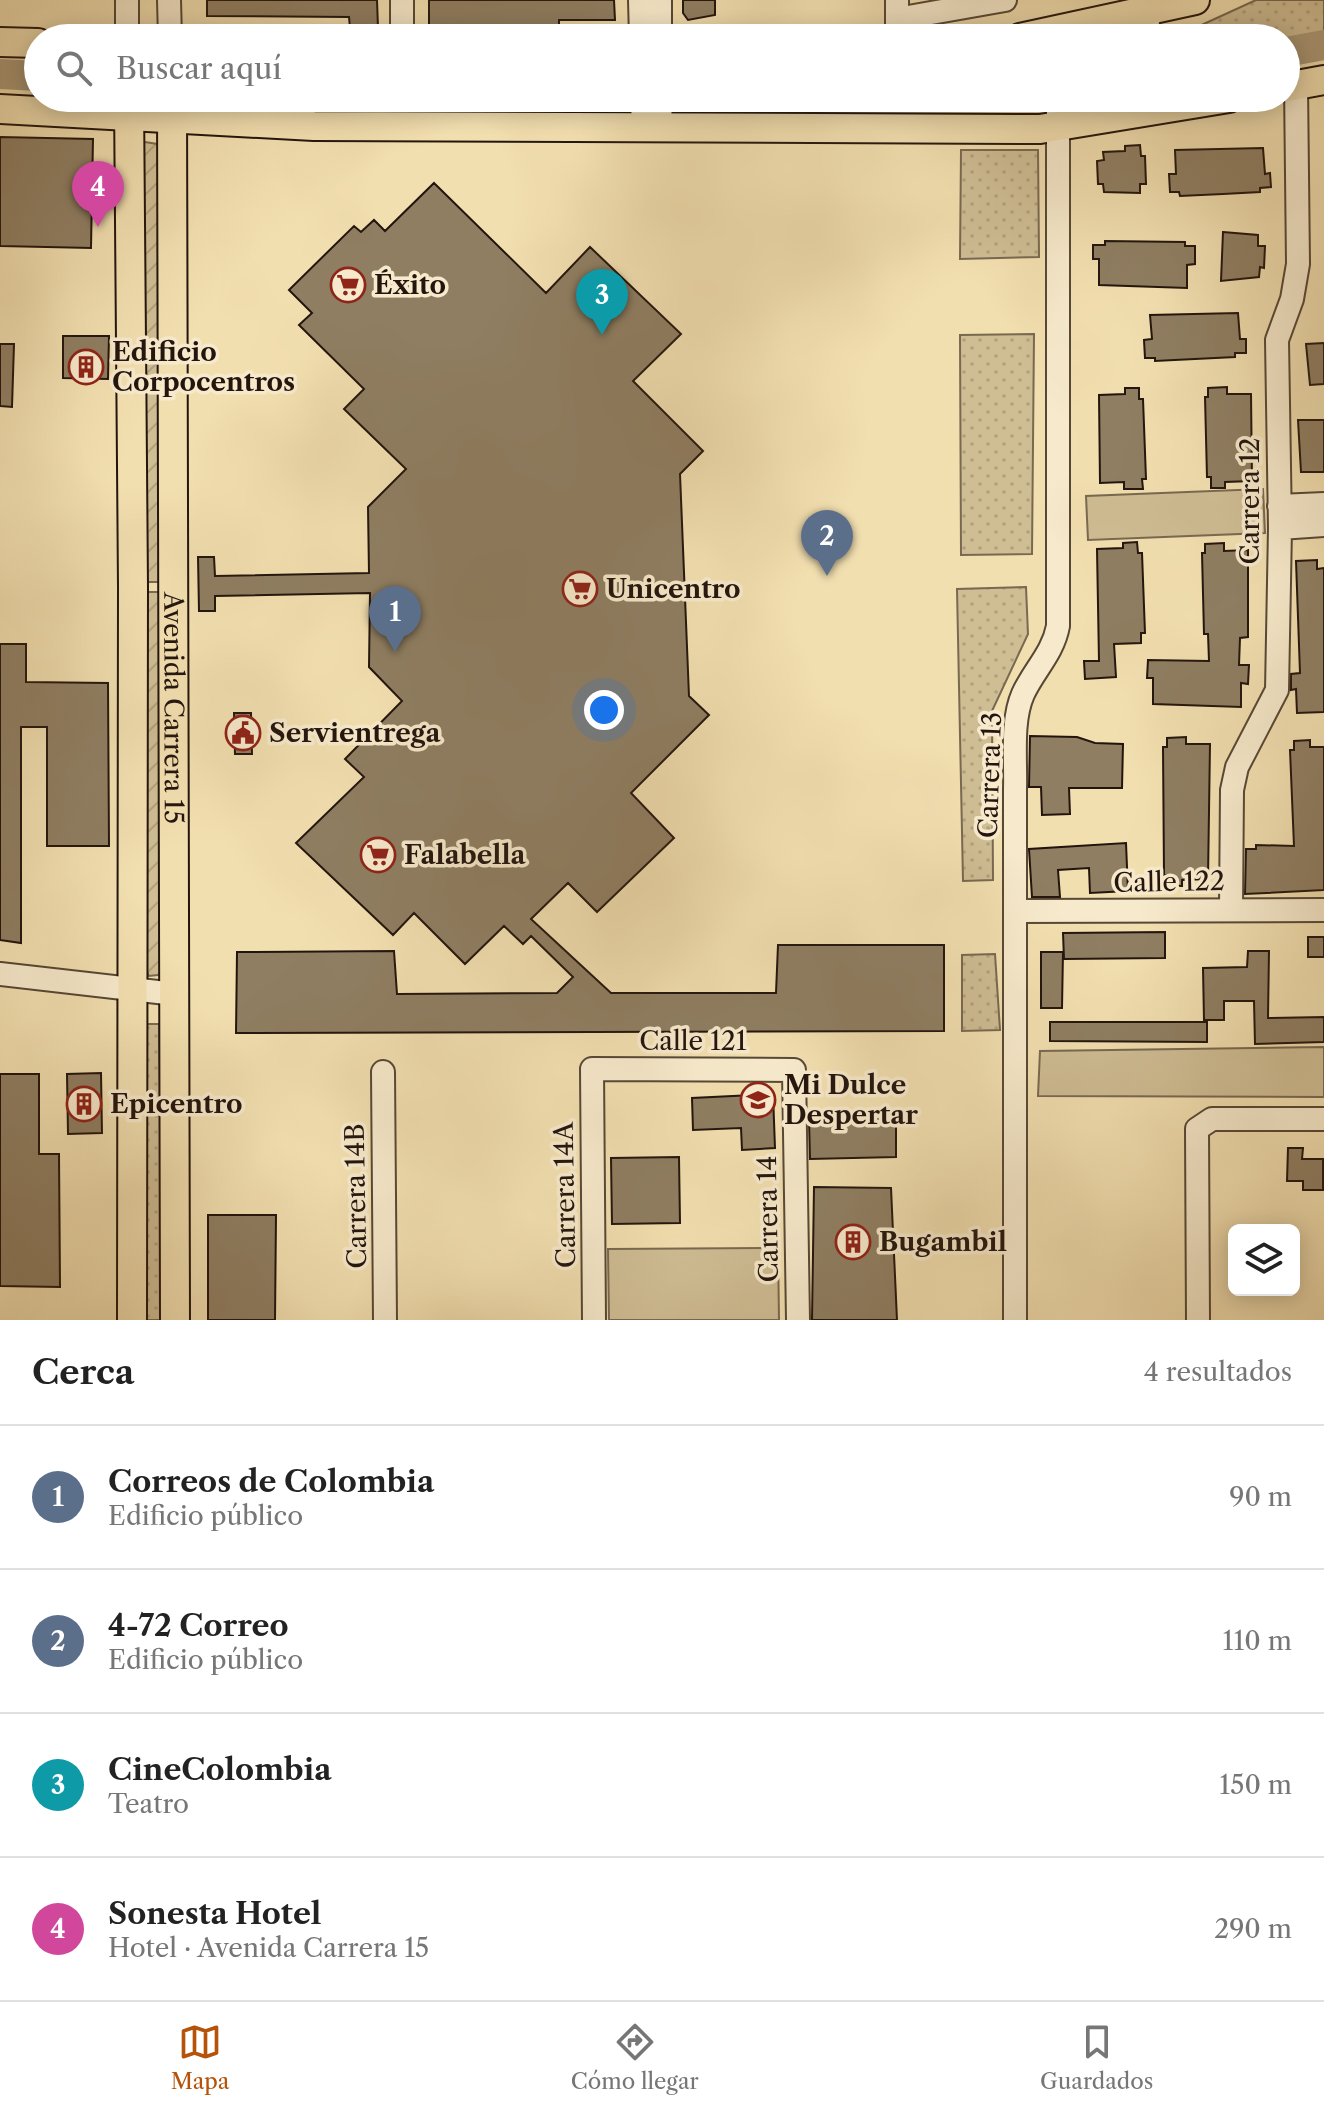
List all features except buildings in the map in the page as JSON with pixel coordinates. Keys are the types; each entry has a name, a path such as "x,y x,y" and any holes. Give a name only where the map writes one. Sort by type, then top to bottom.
{"main road":[{"path":"1085,24 1196,0"},
{"path":"0,42 24,43"},
{"path":"1300,84 1324,80"},
{"path":"0,109 24,109"},
{"name":"Avenida Carrera 15","path":"129,112 132,1320"},
{"name":"Avenida Carrera 15","path":"173,112 175,1320"},
{"path":"208,112 330,126 651,112 1059,115 1089,112"}],"street":[{"path":"127,0 127,24"},
{"path":"169,0 170,24"},
{"path":"402,0 402,24"},
{"path":"640,0 641,24"},
{"path":"660,0 660,24"},
{"path":"897,19 1005,0"},
{"path":"1143,24 1163,18 1196,0"},
{"name":"Carrera 12","path":"1231,909 1232,790 1237,767 1277,690 1277,340 1292,299 1298,264 1292,112"},
{"name":"Carrera 13","path":"1015,1320 1018,711 1023,695 1051,649 1058,626 1059,115"},
{"path":"1279,517 1324,504"},
{"path":"1279,517 1324,525"},
{"name":"Calle 122","path":"1015,911 1324,910"},
{"path":"0,974 175,994"},
{"name":"Calle 121","path":"592,1069 794,1070"},
{"name":"Carrera 14A","path":"592,1069 594,1320"},
{"name":"Carrera 14","path":"794,1070 798,1320"},
{"name":"Carrera 14B","path":"383,1072 385,1320"},
{"path":"1198,1320 1197,1129 1212,1119 1324,1119"}],"shaded area":[{"path":"1256,0 1324,0 1324,33 1300,38 1300,24 1204,24"},
{"path":"145,142 157,144 159,149 162,582 142,582 141,146"},
{"path":"961,150 1038,150 1039,257 960,259"},
{"path":"1034,334 1032,554 961,555 960,335"},
{"path":"1263,489 1265,533 1088,540 1086,496"},
{"path":"1026,587 1028,634 992,711 993,880 963,881 957,589"},
{"path":"143,592 163,592 163,969 158,975 149,976 144,966"},
{"path":"995,954 1000,1030 962,1031 962,955"},
{"path":"144,1024 159,1024 163,1320 141,1320"},
{"path":"1324,1047 1324,1097 1038,1096 1040,1051"},
{"path":"778,1248 779,1320 609,1320 608,1249"}],"waterway":[{"path":"1300,49 1324,45"},
{"path":"0,74 24,75"}],"place":[{"name":"Sonesta Hotel","path":"98,227"},
{"name":"Éxito","path":"348,285"},
{"name":"CineColombia","path":"602,335"},
{"name":"Edificio Corpocentros","path":"86,367"},
{"name":"4-72 Correo","path":"827,576"},
{"name":"Unicentro","path":"580,589"},
{"name":"Correos de Colombia","path":"395,652"},
{"name":"Servientrega","path":"243,733"},
{"name":"Falabella","path":"378,855"},
{"name":"Mi Dulce Despertar","path":"758,1100"},
{"name":"Epicentro","path":"84,1104"},
{"name":"Bugambil","path":"853,1242"}]}
